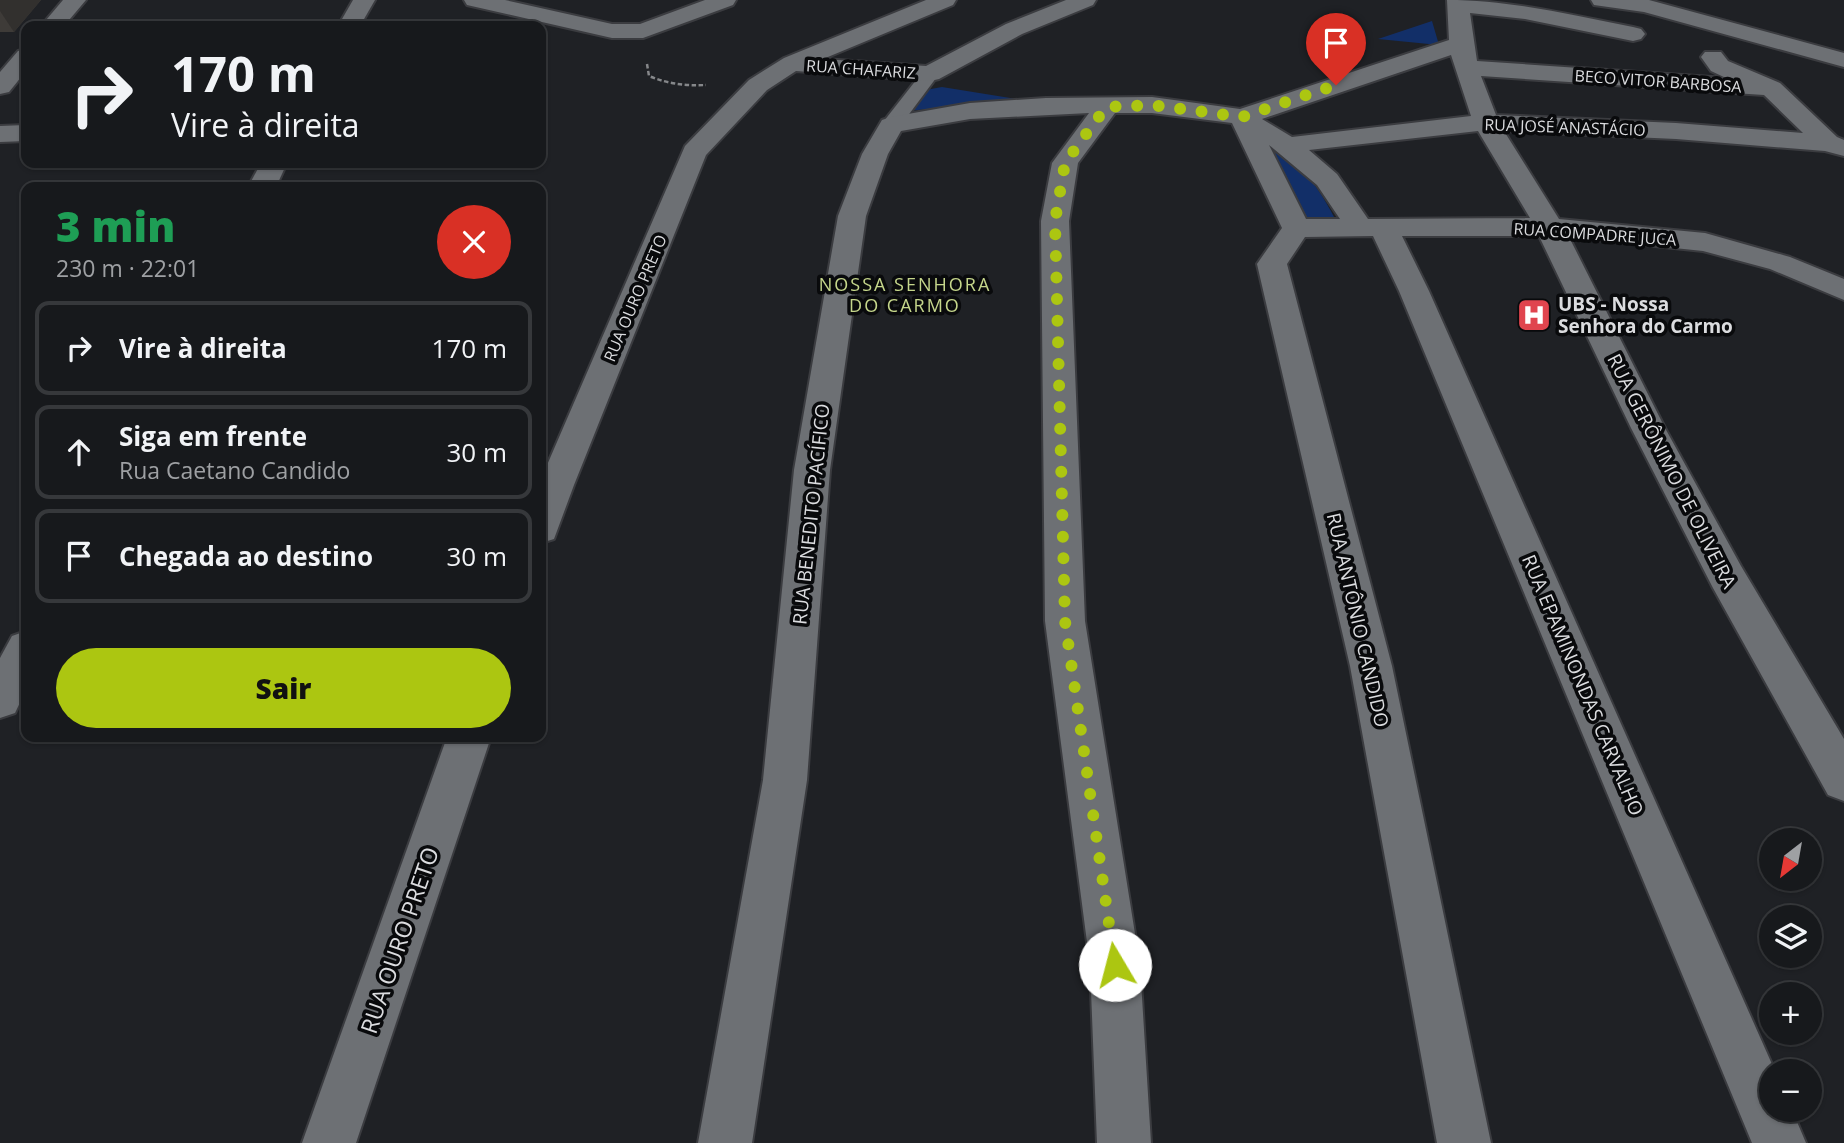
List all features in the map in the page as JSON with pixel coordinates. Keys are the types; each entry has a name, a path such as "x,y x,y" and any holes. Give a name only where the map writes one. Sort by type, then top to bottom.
{"street":[{"path":"56,21 75,0"},
{"path":"352,21 364,0"},
{"path":"475,0 612,31 643,32 725,0"},
{"name":"RUA OURO PRETO","path":"546,514 694,152 758,85 792,63 945,0"},
{"name":"RUA BENEDITO PACÍFICO","path":"930,74 1014,29 1084,0"},
{"path":"1602,0 1647,3 1844,60"},
{"path":"1458,3 1633,34"},
{"name":"RUA GERÔNIMO DE OLIVEIRA","path":"1458,3 1463,56 1486,122 1549,227 1648,428 1727,578 1844,780"},
{"path":"1296,228 1242,117 1463,56"},
{"name":"BECO VITOR BARBOSA","path":"1463,56 1771,88"},
{"path":"1713,57 1720,66 1771,88 1836,145"},
{"path":"0,87 21,63"},
{"name":"RUA CHAFARIZ","path":"792,63 930,74"},
{"name":"RUA EPAMINONDAS CARVALHO","path":"891,125 970,111 1046,106 1152,105 1242,117 1287,145 1327,180 1371,228 1414,290 1779,1143"},
{"path":"1106,107 1065,163 1055,221 1065,621 1115,965 1124,1143"},
{"name":"RUA JOSÉ ANASTÁCIO","path":"1287,145 1486,122 1676,131 1836,145"},
{"name":"RUA BENEDITO PACÍFICO","path":"725,1143 785,780 812,470 850,229 875,154 891,125"},
{"path":"0,134 21,133"},
{"name":"RUA COMPADRE JUCA","path":"1296,228 1549,227 1705,242 1780,264 1844,290"},
{"name":"RUA ANTÔNIO CANDIDO","path":"1296,228 1272,264 1371,666 1464,1143"},
{"path":"0,700 21,658"},
{"name":"RUA OURO PRETO","path":"329,1143 467,742"}],"lane":[{"name":"RUA BENEDITO PACÍFICO","path":"891,125 930,74"}],"path":[{"path":"643,32 649,76 675,86 758,85"}],"shaded area":[{"path":"1432,21 1439,45 1378,39"},
{"path":"942,87 1023,100 907,111 920,91"},
{"path":"1272,149 1293,162 1309,178 1334,217 1294,219 1268,166"}],"place":[{"name":"UBS - Nossa Senhora do Carmo","path":"1534,315"}],"district":[{"name":"NOSSA SENHORA DO CARMO","path":"905,294"}],"route":[{"path":"1115,965 1065,621 1055,221 1065,163 1106,107 1152,105 1242,117 1336,85"}]}
